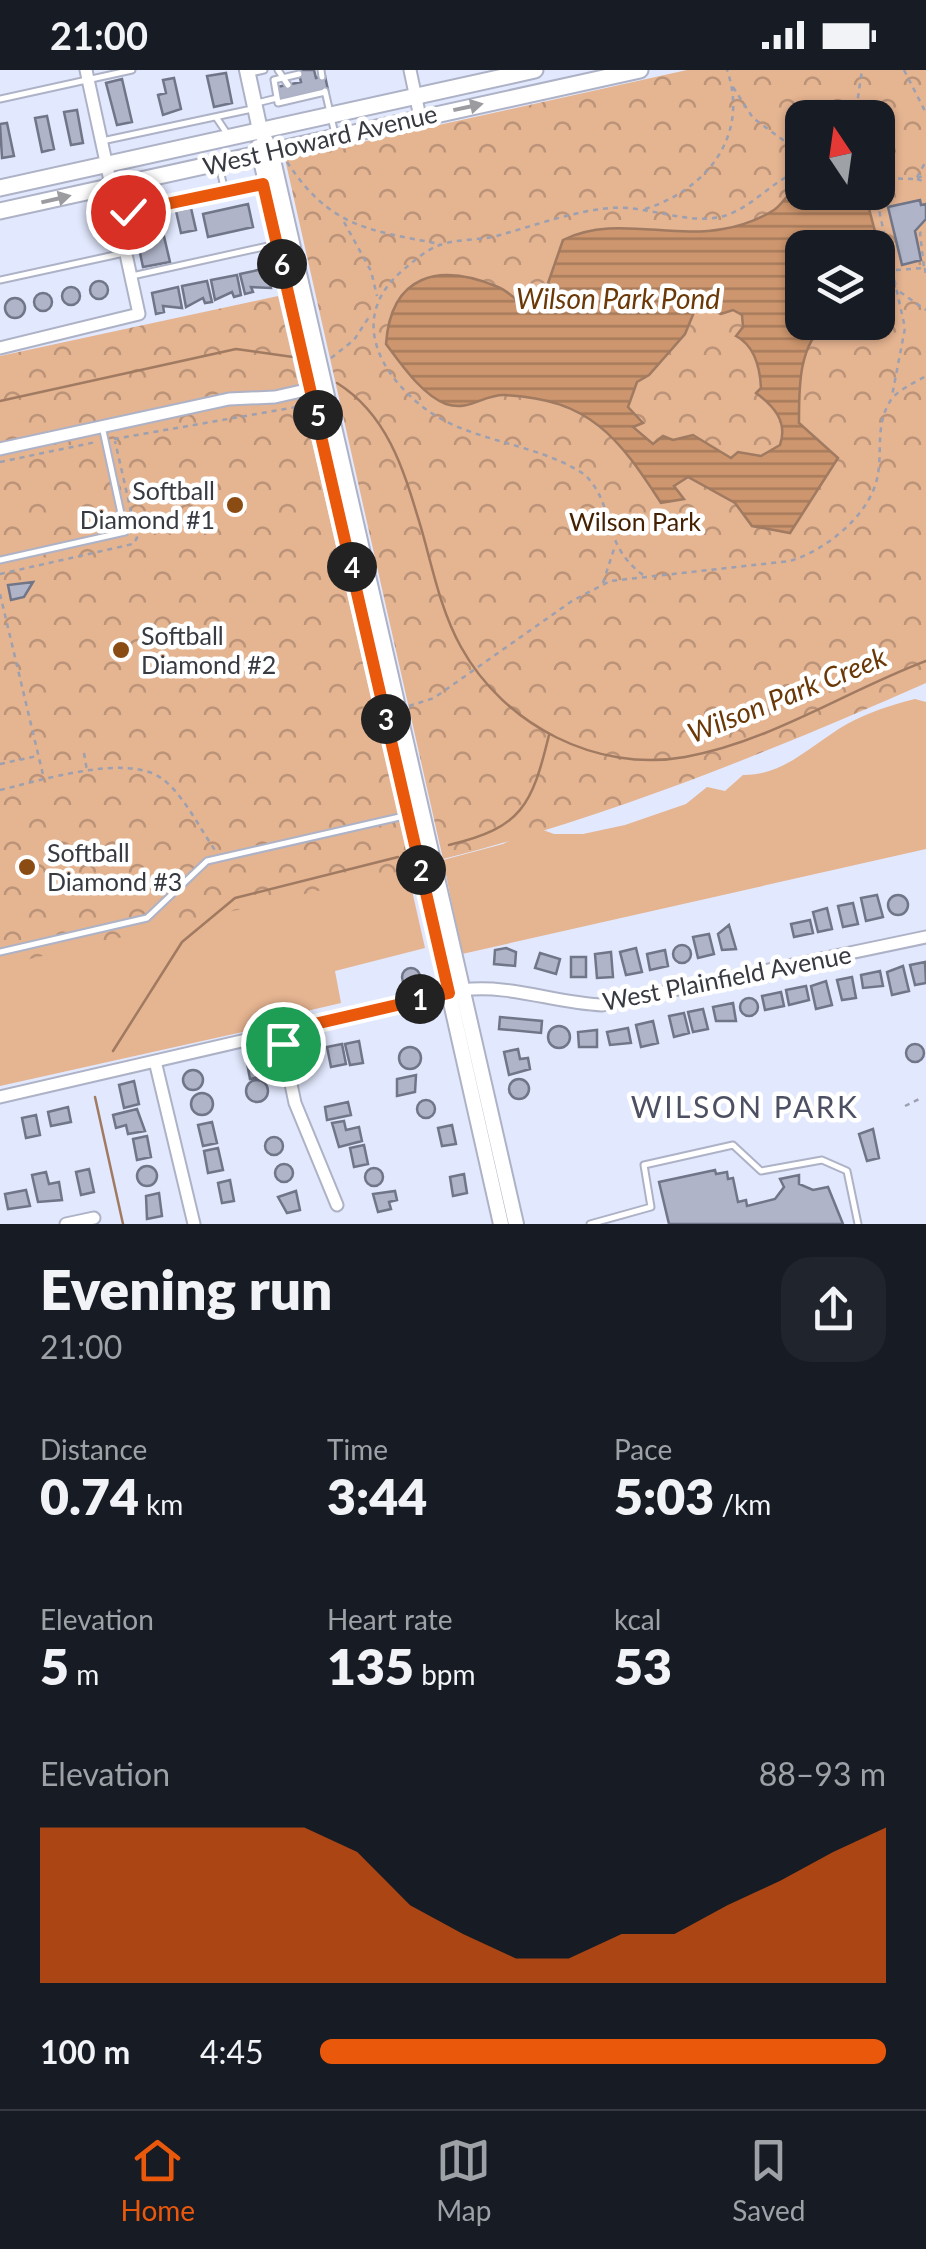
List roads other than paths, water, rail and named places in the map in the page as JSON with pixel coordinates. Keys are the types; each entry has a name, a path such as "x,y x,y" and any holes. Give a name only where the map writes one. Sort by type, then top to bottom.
{"main road":[{"name":"West Howard Avenue","path":"0,188 535,70"},
{"name":"West Howard Avenue","path":"0,212 218,162 271,154 566,78 640,70"}],"street":[{"path":"410,70 420,118"},
{"path":"253,71 255,106 271,154 284,242 303,328 456,991 516,1224"},
{"path":"0,348 139,314 87,75"},
{"path":"271,154 263,184 284,242"},
{"path":"0,449 228,399 276,398 317,382"},
{"name":"West Plainfield Avenue","path":"0,1097 456,991 519,989 602,1005 926,937"},
{"path":"456,991 501,1224"},
{"path":"280,1032 295,1102 338,1205"},
{"path":"155,1061 194,1224"},
{"path":"66,1224 94,1218"}],"lane":[{"path":"0,99 87,75 132,70"},
{"path":"278,70 287,81"},
{"path":"298,77 274,80 278,103 325,92 335,137"},
{"path":"101,141 216,117 278,98"},
{"path":"291,99 295,123"},
{"path":"216,117 228,137"},
{"path":"185,147 190,169"},
{"path":"218,162 224,192"},
{"path":"118,214 263,184"},
{"path":"132,276 284,242"},
{"path":"0,280 127,252"},
{"path":"0,560 126,532 102,426"},
{"path":"0,952 147,918 170,900 195,868 221,858 415,813"},
{"path":"590,1224 650,1207 644,1166 733,1145 762,1171 822,1160 847,1170 858,1224"}],"water":[{"name":"Wilson Park Pond","path":"785,198 785,210 869,210 875,230 785,230 785,340 813,340 800,382 799,423 838,458 790,533 752,526 735,503 688,477 674,486 684,499 661,503 616,441 581,414 559,404 505,395 462,406 437,400 420,386 386,344 397,302 421,280 438,276 476,279 530,305 546,289 563,240 602,229 730,228 774,210","holes":["697,305 721,314 733,310 742,315 743,327 736,336 748,345 759,372 761,388 756,393 774,409 781,422 780,445 761,456 738,452 731,458 693,435 673,440 663,436 653,444 633,427 643,423 628,407 637,382 649,375 685,334"]}],"waterway":[{"name":"Wilson Park Creek","path":"0,401 236,349 293,357"},
{"name":"Wilson Park Creek","path":"337,383 370,412 393,448 443,605 461,647 479,675 502,699 556,737 619,758 685,757 778,728 926,661"},
{"path":"449,845 493,830 520,810 536,779 549,735"},
{"path":"113,1051 182,942 235,898 398,857"},
{"path":"95,1097 123,1224"}],"place":[{"name":"Softball Diamond #1","path":"235,505"},
{"name":"Softball Diamond #2","path":"121,650"},
{"name":"Softball Diamond #3","path":"27,867"}],"district":[{"name":"WILSON PARK","path":"745,1108"}],"park label":[{"name":"Wilson Park","path":"635,522"}]}
